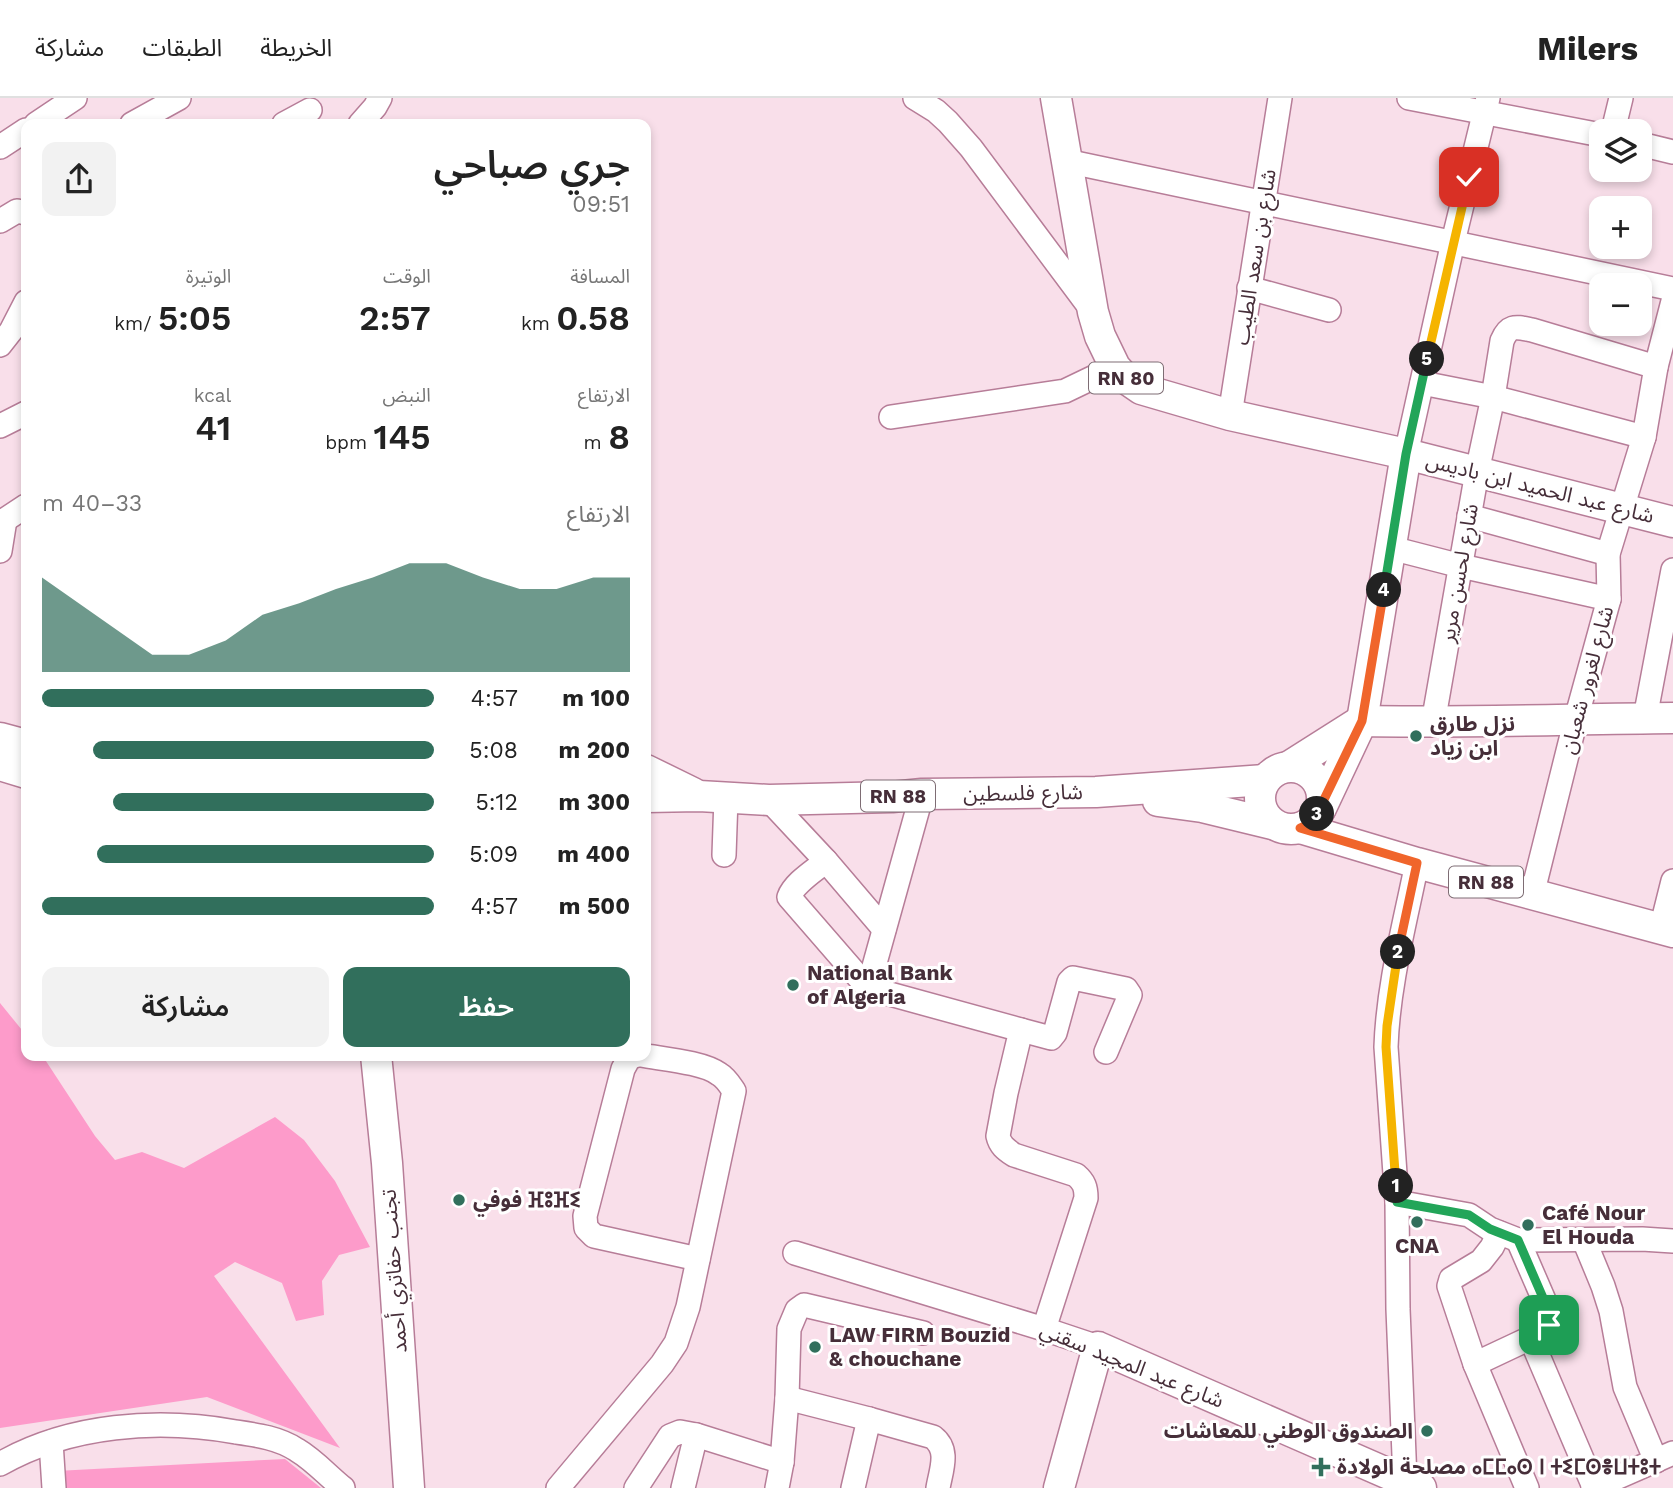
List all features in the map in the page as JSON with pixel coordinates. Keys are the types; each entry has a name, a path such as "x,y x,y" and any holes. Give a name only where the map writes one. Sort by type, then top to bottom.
{"main road":[{"name":"RN 80","path":"1056,98 1093,312 1100,336 1115,366 1125,378 1140,389 1230,415 1406,454"},
{"name":"شارع عبد الحميد ابن باديس","path":"1406,454 1673,522"},
{"path":"1298,820 1362,721 1406,454"},
{"path":"1277,773 1300,768 1309,772 1321,788 1322,798 1298,820 1265,817 1259,798 1260,789 1277,773 1362,721 1433,723 1659,718"},
{"path":"0,737 21,743"},
{"path":"0,765 21,772"},
{"name":"RN 88","path":"651,773 713,797"},
{"name":"شارع فلسطين","path":"713,797 769,800 922,794 1096,792 1277,773"},
{"name":"شارع فلسطين","path":"1096,792 1298,820 1417,863 1667,931"},
{"name":"RN 88","path":"651,797 713,797"},
{"name":"تجنب حفاتري أحمد","path":"363,1061 389,1391 393,1488"},
{"name":"تجنب حفاتري أحمد","path":"377,1061 387,1163 409,1488"},
{"path":"1059,1488 1098,1347"},
{"name":"شارع عبد المجيد سقني","path":"1098,1347 1413,1484"}],"street":[{"path":"50,115 75,98"},
{"path":"141,119 178,98"},
{"path":"364,119 380,98"},
{"path":"915,98 936,111 971,148 1093,312"},
{"name":"شارع بن سعد الطيب","path":"1230,415 1280,98"},
{"path":"1616,119 1621,98"},
{"path":"1420,99 1486,105 1589,132"},
{"path":"1406,454 1486,105"},
{"path":"293,119 310,110"},
{"path":"0,147 21,133"},
{"path":"1652,147 1673,152"},
{"path":"1066,161 1673,289"},
{"path":"0,221 17,211 21,212"},
{"path":"1250,288 1329,310"},
{"name":"شارع لغرور شعبان","path":"1532,895 1609,599 1608,554 1644,437 1656,366 1673,301"},
{"path":"0,345 21,312"},
{"name":"شارع لحسن مرير","path":"1433,723 1502,341 1508,330 1516,327 1532,330 1656,366"},
{"path":"891,417 1065,391 1115,366"},
{"path":"1422,383 1493,397 1644,437"},
{"path":"0,426 21,416"},
{"path":"0,551 2,521 21,509"},
{"path":"1469,516 1608,554"},
{"path":"1391,548 1609,599"},
{"path":"1659,718 1673,570"},
{"path":"868,988 922,794"},
{"path":"713,797 724,855"},
{"path":"769,800 884,929"},
{"path":"826,861 803,880 789,897 868,988 1047,1038 1053,1036 1069,982 1073,978 1126,989 1130,995 1106,1052"},
{"path":"1413,1484 1398,1308 1397,1202 1386,1047 1396,962 1417,863"},
{"path":"1667,931 1673,881"},
{"path":"1021,1030 1004,1104 999,1142 1014,1155 1076,1175 1082,1180 1086,1191 1044,1329"},
{"path":"558,1488 662,1364 676,1343 688,1307 734,1091 727,1080 708,1068 651,1057"},
{"path":"627,1061 623,1069 585,1216 586,1228 593,1236 698,1259"},
{"path":"1397,1202 1469,1215 1490,1229 1509,1236 1673,1241"},
{"path":"1475,1364 1531,1339 1546,1330 1550,1320 1550,1314 1509,1236"},
{"path":"1509,1236 1492,1247 1482,1261 1451,1279 1450,1286 1475,1364 1527,1488"},
{"path":"1531,1339 1594,1488 1665,1457 1625,1387 1611,1311 1584,1240"},
{"name":"شارع عبد المجيد سقني","path":"795,1253 1098,1347"},
{"path":"778,1488 787,1398 789,1329 797,1310 804,1305 923,1333"},
{"path":"787,1398 933,1437 941,1445 944,1458 938,1488"},
{"path":"853,1488 869,1419"},
{"path":"0,1464 51,1442 97,1430 138,1425 209,1427 271,1438 298,1450 343,1488"},
{"path":"636,1488 670,1436 680,1432 782,1462"},
{"path":"683,1488 696,1435"},
{"path":"51,1442 54,1488"}],"shaded area":[{"path":"0,1003 21,1029 21,1061 46,1061 95,1136 115,1160 142,1152 184,1168 275,1117 304,1140 335,1181 370,1247 339,1255 322,1281 324,1315 296,1321 282,1283 235,1262 214,1276 340,1448 207,1397 0,1428"},
{"path":"285,1459 321,1488 58,1488 56,1471"}],"place":[{"name":"نزل طارق ابن زياد","path":"1416,736"},
{"name":"National Bank of Algeria","path":"793,985"},
{"name":"فوفي ⴼⵓⴼⵉ","path":"459,1200"},
{"name":"CNA","path":"1417,1222"},
{"name":"Café Nour El Houda","path":"1528,1225"},
{"name":"LAW FIRM Bouzid & chouchane","path":"815,1347"},
{"name":"الصندوق الوطني للمعاشات","path":"1427,1431"},
{"name":"مصلحة الولادة ⴰⵎⵎⴰⵙ ⵏ ⵜⵉⵎⵙⴻⵡⵜⵓⵜ","path":"1321,1467"}],"route":[{"path":"1469,177 1406,454 1362,721 1316,817 1300,828 1417,863 1396,962 1387,1026 1389,1106 1397,1202 1469,1215 1490,1229 1518,1240 1550,1314 1549,1325"}]}
